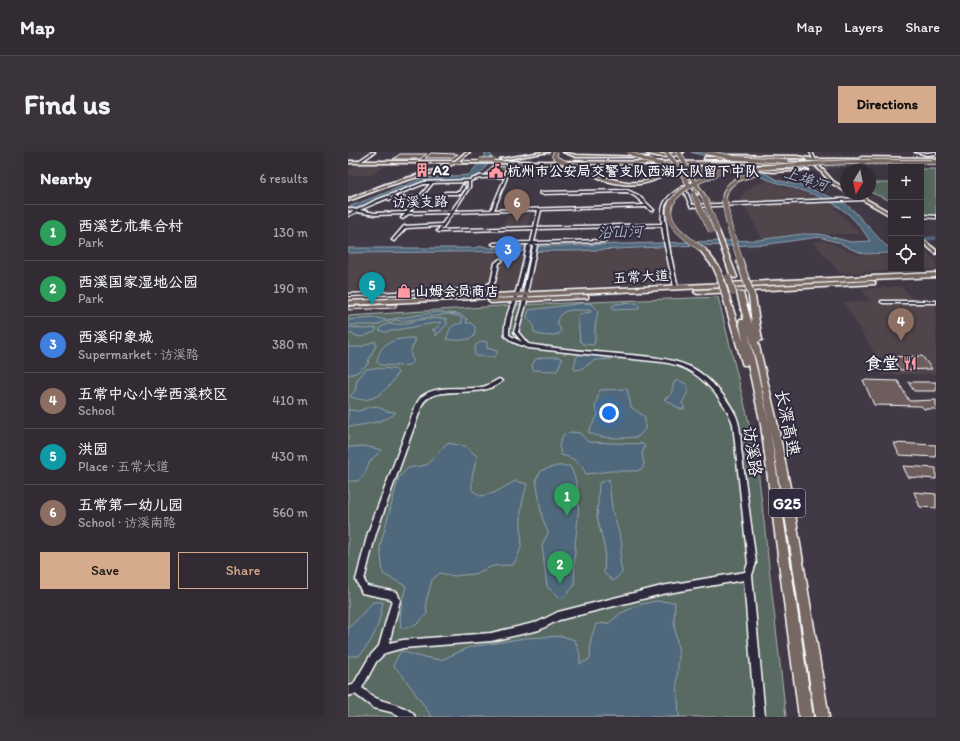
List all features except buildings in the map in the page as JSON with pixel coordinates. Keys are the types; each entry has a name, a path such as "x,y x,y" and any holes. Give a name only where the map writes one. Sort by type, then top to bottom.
{"highway":[{"path":"502,159 547,152"},
{"path":"556,152 554,156 557,159 611,181 638,183 655,179 666,169 678,166 702,165 741,167"},
{"path":"559,152 559,158 596,175 614,180 634,182 650,179 656,174 652,170 637,166 602,163"},
{"path":"566,152 576,156 647,157"},
{"path":"629,152 653,162 689,168 745,169 856,162 936,161"},
{"path":"646,152 663,155 673,155 681,152 692,178 704,195 714,232"},
{"path":"662,152 672,166 679,168"},
{"name":"G25","path":"665,152 690,184"},
{"name":"G25","path":"670,152 695,193 714,232"},
{"path":"704,152 747,160 796,159"},
{"path":"534,158 717,158 936,161"},
{"path":"861,158 936,161"},
{"path":"733,294 720,277 716,266 704,250 680,231 672,222 668,209 670,202 676,196 697,182 724,171 759,163 796,159"},
{"path":"909,164 936,161"},
{"path":"512,162 529,165 637,166"},
{"path":"531,163 709,164 762,170 807,170"},
{"path":"763,373 752,297 723,204 724,192 737,180 748,176 770,170 801,165"},
{"name":"长深高速","path":"714,232 731,277 733,294 746,339 765,425 806,717"},
{"name":"长深高速","path":"733,294 763,373 801,577 822,717"}],"main road":[{"path":"348,199 389,182 456,161 463,152"},
{"path":"348,199 448,166 468,152"},
{"path":"492,160 686,157"},
{"path":"698,157 730,159 745,163 936,161"},
{"path":"492,160 512,162 595,162 797,157 815,162 832,182 840,187"},
{"path":"348,161 730,159 815,162"},
{"path":"867,200 888,213"},
{"path":"924,241 936,253"},
{"name":"五常大道","path":"348,308 676,287 936,275"},
{"name":"五常大道","path":"526,297 936,280"},
{"name":"五常大道","path":"348,303 516,298"}],"street":[{"path":"360,161 374,152"},
{"path":"716,152 730,159"},
{"path":"811,152 815,162"},
{"path":"916,152 927,154 936,153"},
{"path":"492,211 512,162"},
{"path":"445,194 460,193 465,185 480,177 506,176"},
{"path":"403,218 433,182"},
{"path":"348,215 352,210 385,199 424,183 469,182"},
{"path":"469,182 468,187 439,231 664,225"},
{"path":"676,287 662,217 664,205 677,191 684,187 691,206 840,200"},
{"path":"542,193 627,191 637,196 652,210"},
{"path":"385,199 420,198"},
{"name":"访溪支路","path":"352,210 375,214 646,206"},
{"path":"528,346 516,332 526,297 526,289 534,251 532,245 540,209"},
{"path":"924,216 936,217"},
{"path":"394,240 405,227 442,225"},
{"path":"494,244 532,245 604,241"},
{"name":"访溪路","path":"532,245 527,252 516,298 511,310 507,336 528,346 662,360 675,363 688,368 710,386 730,410 738,433 738,449 752,563 748,575 760,717"},
{"path":"348,295 473,290 485,288 493,282 497,263 501,260"},
{"path":"884,302 936,302"},
{"path":"410,717 393,708 374,703 352,690 373,659 383,649 396,600 394,594 365,590 360,580 372,533 422,399 434,392 482,389 499,381"},
{"path":"383,649 403,644 491,637 539,626 558,616 662,590 748,575"}],"shaded area":[{"path":"359,164 390,164 371,175 348,175 348,170"},
{"path":"768,181 787,188 790,187 822,199 744,204 742,201 742,195 755,184"},
{"path":"829,202 861,234 827,234 819,232 762,239 745,206"},
{"path":"531,213 527,228 502,228 508,216"},
{"path":"812,241 826,241 858,255 888,255 888,271 840,273"},
{"path":"665,248 671,283 348,299 348,254 552,253"},
{"path":"924,250 936,260 936,269 924,270"},
{"path":"901,286 914,300 936,300 936,374 882,375 871,356 876,356 843,302 870,301 861,289"}],"green space":[{"path":"924,169 936,169 936,216 924,214"},
{"path":"876,183 888,183 888,200 876,195"},
{"path":"718,297 756,451 786,717 348,717 348,316 514,305"}],"water":[{"path":"485,152 489,152 492,157 483,171 474,178 461,180 425,181 348,211 348,207 424,178 469,175 485,156"},
{"path":"691,152 706,152 734,159 753,166 777,180 802,186 843,202 854,211 888,246 888,253 865,254 840,243 819,237 769,244 731,246 700,245 577,251 348,253 348,248 474,248 483,246 490,248 758,240 802,234 820,234 851,242 870,241 849,215 826,200 763,178 724,159"},
{"path":"584,303 592,304 598,311 595,328 595,342 593,345 583,344 580,341 578,318 580,314 591,312 590,310 569,310 561,314 557,323 561,330 559,334 546,336 534,332 533,324 527,318 529,310"},
{"path":"637,303 639,305 639,309 613,310 612,306 616,304"},
{"path":"438,312 459,314 467,319 466,323 471,323 475,327 474,336 465,340 446,339 453,326 462,323 462,318 448,314 403,321 385,321 377,325 348,325 348,320 376,318 386,320"},
{"path":"442,318 448,319 445,321 448,323 436,336 436,332 432,330 438,327 441,322 385,332 379,330 387,324 403,324 419,320"},
{"path":"348,328 363,329 377,328 375,332 361,337 348,333"},
{"path":"414,338 415,342 411,349 411,354 414,361 409,365 381,365 377,362 378,355 381,350 390,342"},
{"path":"375,341 376,345 368,364 356,373 348,375 348,347 360,347"},
{"path":"482,341 487,342 487,348 497,351 497,354 494,357 476,356 474,352 476,345"},
{"path":"580,354 620,359 595,360 581,369 575,370 576,358"},
{"path":"545,357 559,357 562,359 557,371 533,370 532,365 536,359"},
{"path":"366,369 395,369 398,372 385,390 372,398 365,400 350,396 355,391 357,380"},
{"path":"679,380 686,384 688,392 682,403 684,409 680,409 664,399 671,395 674,382"},
{"path":"627,389 631,407 645,417 645,429 638,437 606,437 594,435 588,432 598,415 595,406 600,390"},
{"path":"376,406 386,411 396,412 381,421 348,427 348,410 359,411"},
{"path":"571,432 580,433 588,442 643,444 645,446 642,454 644,463 643,468 637,471 611,471 586,474 576,461 561,455 559,446 563,435"},
{"path":"447,443 465,446 477,456 472,477 472,490 480,496 494,493 515,481 527,484 522,508 522,541 520,551 513,565 493,566 474,574 454,576 440,573 432,580 426,602 427,614 416,625 401,629 401,607 406,586 383,574 380,546 399,477 408,468 427,465"},
{"path":"364,446 382,450 371,460 365,473 358,481 348,481 348,447"},
{"path":"557,466 570,466 577,487 578,497 574,586 562,599 547,587 542,545 548,533 542,517 536,479 542,470"},
{"path":"609,479 612,509 622,543 620,560 622,573 613,581 604,573 605,550 597,517 599,483"},
{"path":"656,601 675,602 674,623 679,655 677,680 679,717 432,717 403,676 393,665 401,651 417,656 441,660 470,647 525,638 562,636 575,640 580,654 580,664 590,659 591,638 596,624 609,623 621,613 642,604"},
{"path":"373,602 383,602 376,631 359,656 348,656 348,629"}],"waterway":[{"name":"沿山河","path":"924,239 936,238"}],"tunnel":[{"path":"348,198 385,184 448,166 501,159 534,158"},
{"path":"797,158 861,158"},
{"path":"807,170 845,165 888,164"}],"place":[{"name":"A2","path":"422,170"},
{"name":"杭州市公安局交警支队西湖大队留下中队","path":"496,171"},
{"name":"五常第一幼儿园","path":"517,222"},
{"name":"西溪印象城","path":"508,269"},
{"name":"山姆会员商店","path":"404,291"},
{"name":"洪园","path":"372,305"},
{"name":"五常中心小学西溪校区","path":"901,341"},
{"name":"食堂","path":"910,363"},
{"name":"西溪艺术集合村","path":"567,516"},
{"name":"西溪国家湿地公园","path":"560,584"}],"water label":[{"name":"上埠河","path":"806,179"}]}
